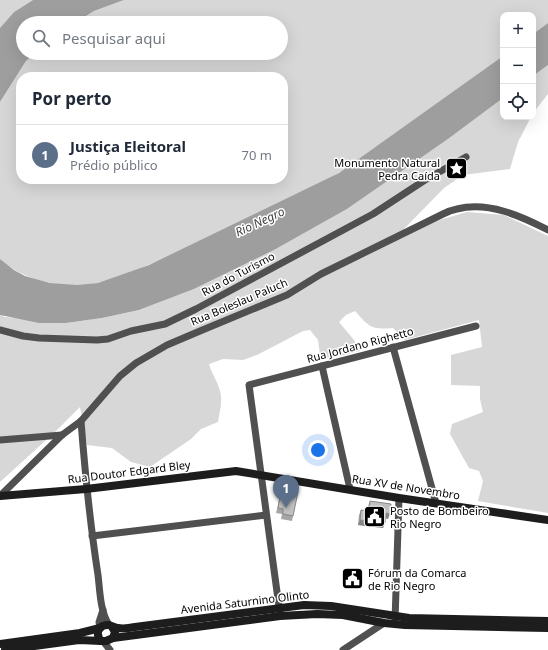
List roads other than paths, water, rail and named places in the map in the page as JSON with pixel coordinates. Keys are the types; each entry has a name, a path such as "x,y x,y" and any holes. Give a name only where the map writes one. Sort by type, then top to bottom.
{"main road":[{"name":"Rua Doutor Edgard Bley","path":"0,496 86,489 236,471 261,474"},
{"name":"Rua XV de Novembro","path":"261,474 399,498 548,520"},
{"name":"Avenida Saturnino Olinto","path":"0,644 79,637 107,640 279,612 304,605 323,605 348,608 395,620 548,628"},
{"name":"Avenida Saturnino Olinto","path":"5,650 79,637 100,628 110,626 117,628 135,627 279,612 328,614 384,623 395,620 427,619 548,621"},
{"path":"100,628 98,635 107,640 115,632 110,626"}],"street":[{"name":"Rua do Turismo","path":"0,330 23,336 39,338 97,340 108,339 131,331 165,324 202,306 373,214 425,180 466,157"},
{"name":"Rua Boleslau Paluch","path":"0,496 62,435 81,421 120,376 150,354 200,330 287,295 321,274 443,214 458,209 473,207 492,209 526,218 548,230"},
{"name":"Rua Jordano Righetto","path":"261,474 249,385 476,326"},
{"path":"394,347 436,503"},
{"path":"322,366 350,489"},
{"path":"81,421 86,489 92,536 103,610 106,621 110,626"},
{"path":"0,440 62,435"},
{"path":"261,474 279,612"},
{"path":"395,620 399,498"},
{"path":"92,536 266,515"},
{"path":"100,628 99,622 103,610"},
{"path":"343,650 384,623"},
{"path":"107,640 110,650"},
{"path":"107,640 114,650"}],"water":[{"path":"33,0 124,0 94,11 86,16 16,16 16,60 27,60 19,72 16,72 16,77 0,102 0,28 14,12"},
{"path":"548,23 548,65 536,74 536,48 536,32"},
{"name":"Rio Negro","path":"500,58 500,100 448,139 347,209 274,250 194,289 139,310 102,318 66,323 39,323 0,315 0,259 14,270 25,276 50,283 77,285 98,283 149,265 339,173"}],"place":[{"name":"Monumento Natural Pedra Caída","path":"456,169"},
{"name":"Justiça Eleitoral","path":"286,508"},
{"name":"Posto de Bombeiro Rio Negro","path":"374,517"},
{"name":"Fórum da Comarca de Rio Negro","path":"353,579"}]}
